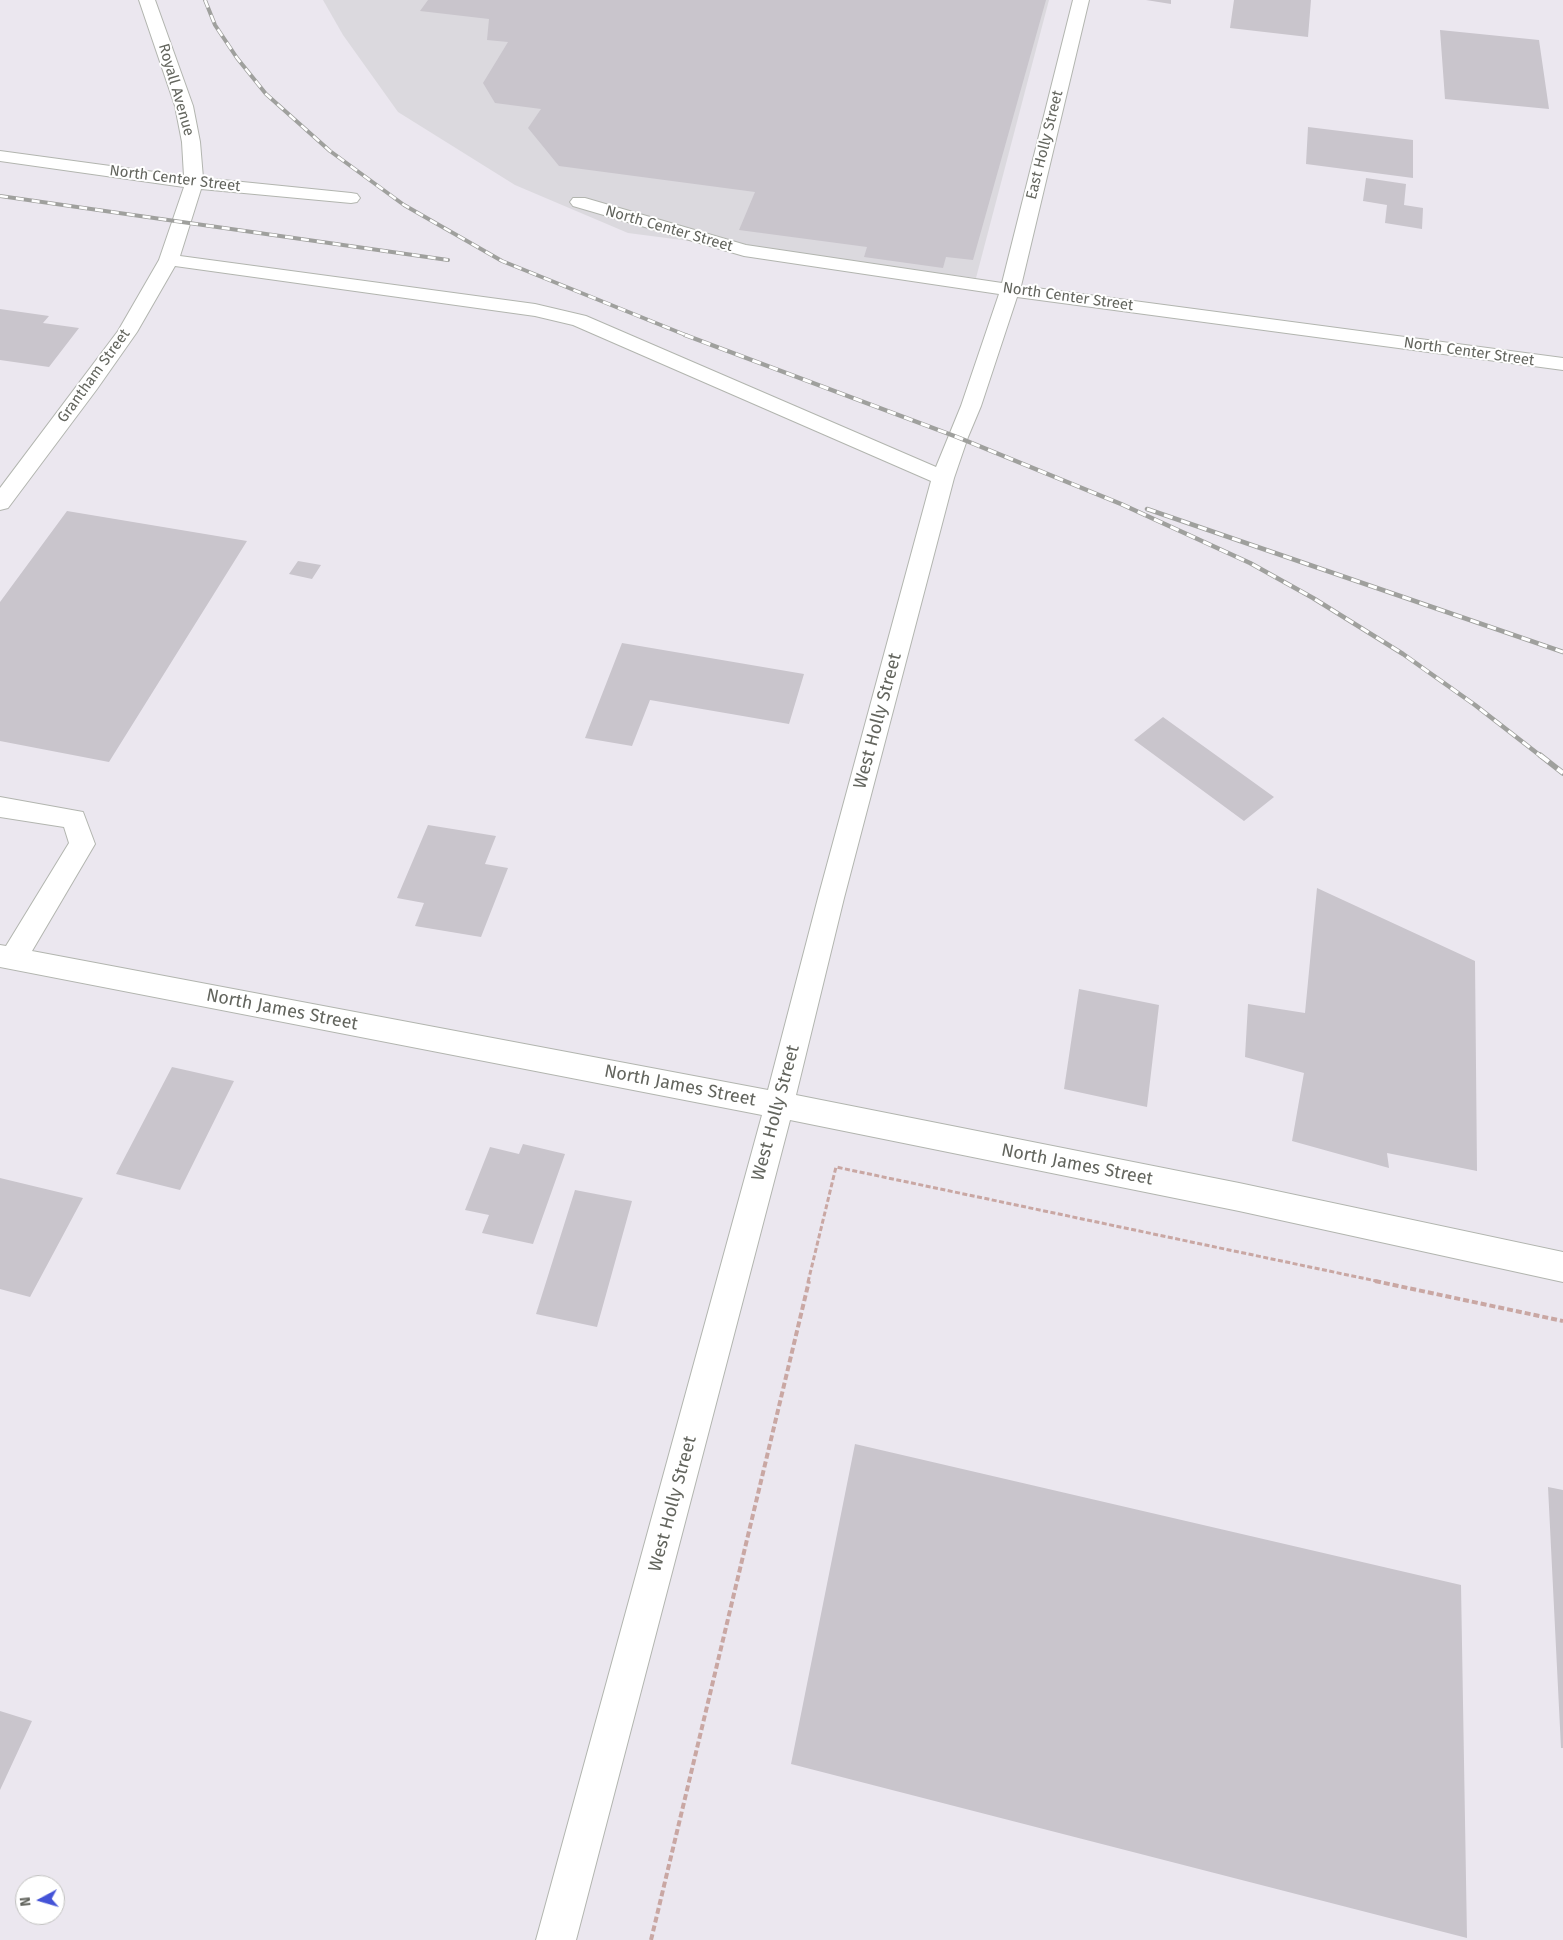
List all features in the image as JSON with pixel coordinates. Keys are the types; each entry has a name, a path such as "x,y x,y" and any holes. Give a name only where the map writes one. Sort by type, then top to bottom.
{"street":[{"name":"Royall Avenue","path":"147,0 184,106 191,142 194,183 176,240"},
{"name":"East Holly Street","path":"1010,290 1081,0"},
{"name":"North Center Street","path":"0,156 194,183 351,198"},
{"name":"North Center Street","path":"578,202 744,250 1010,290 1563,364"},
{"name":"Grantham Street","path":"0,503 116,347 169,260 176,240"},
{"path":"169,260 536,310 579,320 942,478"},
{"name":"West Holly Street","path":"556,1940 779,1105 831,898 942,478 971,406 1010,290"},
{"path":"0,807 74,819 82,844 6,958"},
{"name":"North James Street","path":"6,958 779,1105 1239,1197 1563,1267"}],"path":[{"path":"652,1940 836,1167 1563,1321"}],"shaded area":[{"path":"323,0 1049,0 976,278 628,233 515,185 398,112 343,35"}],"building":[{"path":"428,0 1046,0 973,260 946,257 943,268 864,257 867,247 739,230 755,192 559,166 528,128 541,109 495,103 483,83 508,42 487,40 489,19 420,11"},
{"path":"1146,0 1171,0 1171,4"},
{"path":"1234,0 1311,0 1308,37 1230,28"},
{"path":"1440,30 1539,40 1549,109 1445,99"},
{"path":"1308,127 1413,140 1413,178 1306,164"},
{"path":"1366,178 1406,184 1404,205 1423,208 1422,229 1385,223 1387,205 1363,201"},
{"path":"0,309 49,316 43,323 79,328 49,367 0,360"},
{"path":"67,511 247,541 109,762 0,741 0,602"},
{"path":"298,561 321,565 312,579 289,574"},
{"path":"622,643 804,674 789,724 650,700 632,746 585,738"},
{"path":"1163,717 1274,797 1244,821 1134,740"},
{"path":"428,825 496,836 485,864 508,868 481,937 415,926 424,903 397,898"},
{"path":"1317,888 1475,961 1477,1171 1387,1153 1389,1168 1292,1141 1304,1073 1245,1057 1248,1004 1305,1013"},
{"path":"1079,989 1159,1005 1147,1107 1064,1089"},
{"path":"172,1067 234,1081 180,1190 116,1174"},
{"path":"523,1144 565,1154 533,1244 482,1233 489,1215 465,1210 490,1147 519,1154"},
{"path":"0,1178 83,1198 30,1297 0,1289"},
{"path":"575,1190 632,1201 597,1327 536,1314"},
{"path":"855,1444 1461,1585 1467,1938 791,1764"},
{"path":"1548,1487 1563,1490 1563,1748 1561,1748"},
{"path":"0,1711 32,1721 0,1790"}],"railway":[{"path":"205,0 215,25 237,58 266,94 330,151 404,205 502,261 688,336"},
{"path":"0,196 448,260"},
{"path":"685,335 957,437 1121,504 1250,563 1313,598 1403,654 1475,705 1542,757"},
{"path":"1147,509 1563,652"},
{"path":"1540,755 1563,773"}]}
